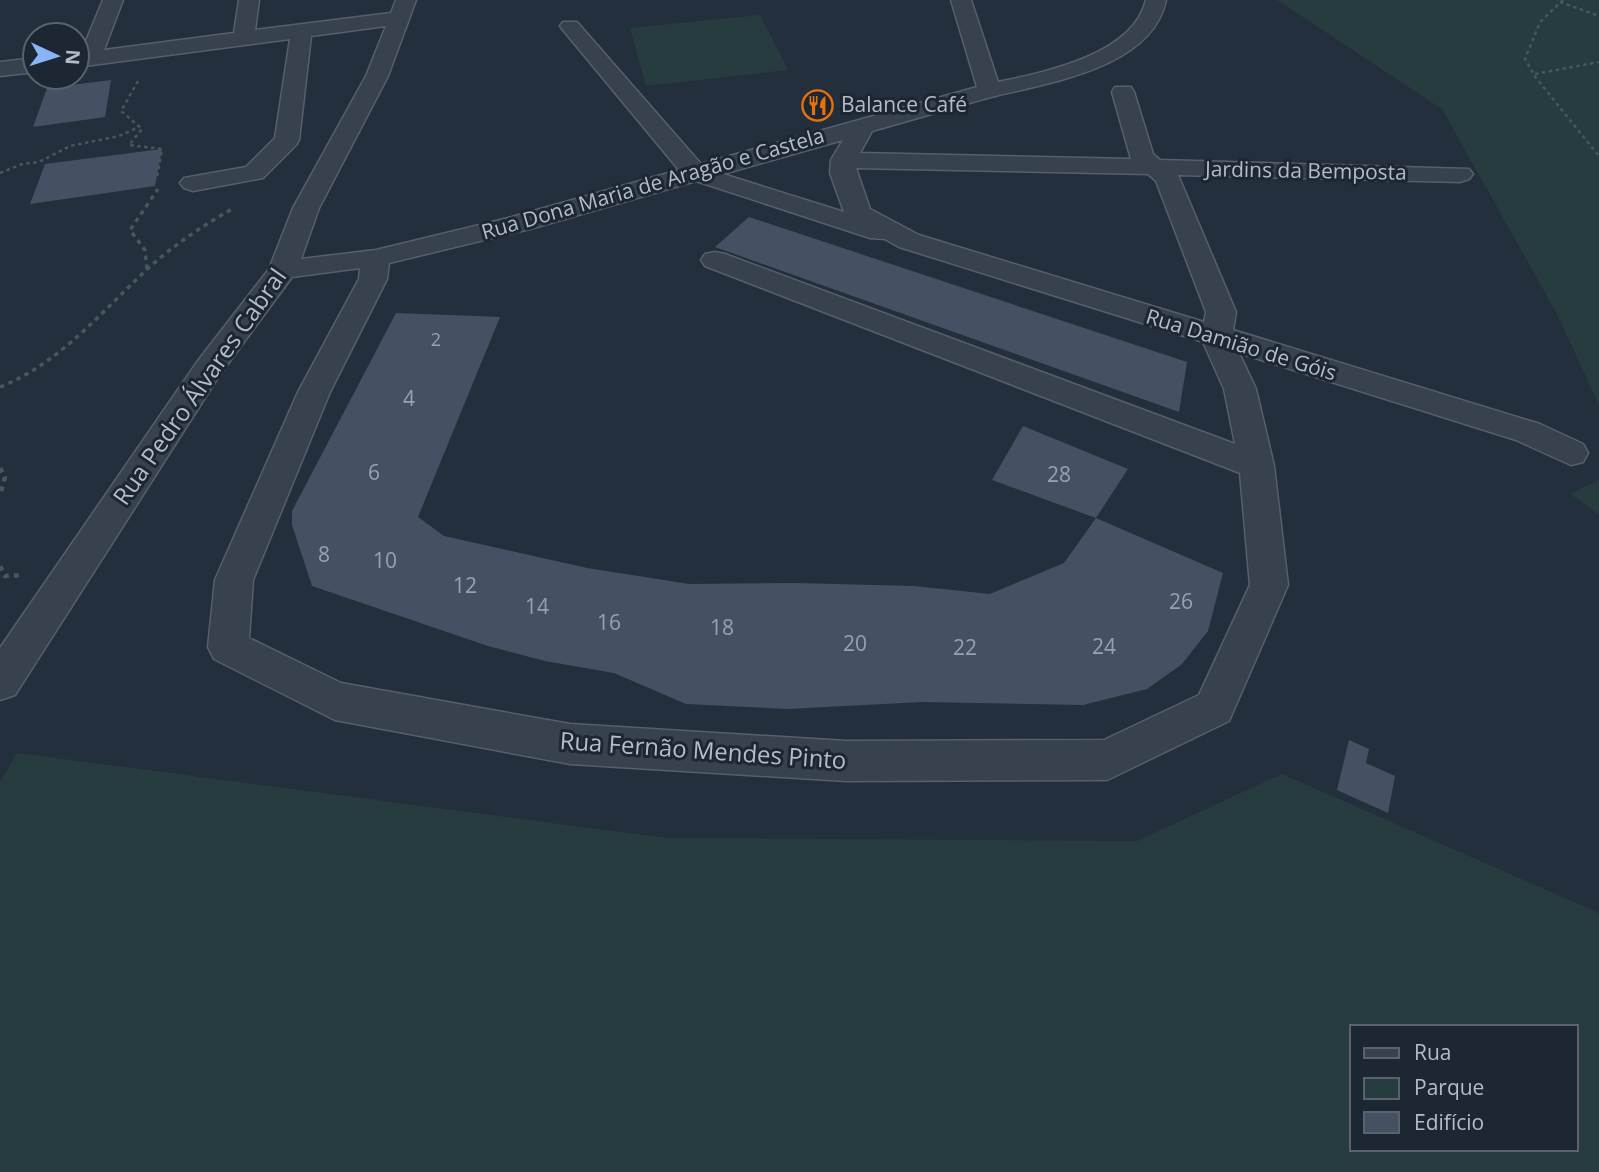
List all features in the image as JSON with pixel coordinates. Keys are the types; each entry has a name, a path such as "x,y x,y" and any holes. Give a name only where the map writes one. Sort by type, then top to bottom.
{"street":[{"path":"91,45 113,0"},
{"path":"244,39 249,0"},
{"path":"961,0 989,91"},
{"name":"Rua Dona Maria de Aragão e Castela","path":"283,270 376,258 520,223 989,91 1049,78 1102,57 1136,35 1156,0"},
{"path":"91,58 301,31 402,9"},
{"name":"Rua Pedro Álvares Cabral","path":"0,682 208,369 283,270 306,208 377,76 402,9"},
{"path":"567,15 695,173"},
{"path":"193,183 254,173 287,140 301,31"},
{"path":"0,69 21,67"},
{"name":"Jardins da Bemposta","path":"1123,92 1142,158 1167,178 1221,312 1216,338"},
{"path":"843,160 863,126"},
{"name":"Rua Damião de Góis","path":"843,160 843,173 858,214 909,242"},
{"name":"Jardins da Bemposta","path":"843,160 1460,174"},
{"name":"Rua Damião de Góis","path":"695,173 1216,338 1528,432 1571,453"},
{"name":"Rua Fernão Mendes Pinto","path":"376,258 373,279 314,392 234,580 228,648 335,701 570,744 846,761 1107,760 1214,708 1269,585 1256,466 1240,389 1216,338"},
{"path":"715,260 1256,466"}],"path":[{"path":"1599,16 1561,1 1540,22 1525,59 1599,156"},
{"path":"148,269 145,250 130,230 159,188 155,186 162,149 129,145 142,129 121,111 139,81 150,51"},
{"path":"1534,74 1599,62"},
{"path":"0,173 22,164 39,162 70,146 119,136 139,127"},
{"path":"0,387 48,364 148,269 203,225 239,205"},
{"path":"0,468 5,477 0,496"}],"green space":[{"path":"1277,0 1599,0 1599,405 1557,314 1442,109"},
{"path":"760,15 788,70 646,86 630,28"},
{"path":"1599,480 1599,514 1570,494"},
{"path":"17,753 666,838 1137,841 1282,774 1599,913 1599,1172 0,1172 0,782"}],"building":[{"path":"111,80 105,117 33,127 46,91 91,91 91,82"},
{"path":"162,149 155,186 30,204 45,164"},
{"path":"749,217 1187,362 1179,412 715,247"},
{"path":"396,313 500,317 418,517 444,536 587,568 689,584 914,586 990,594 1064,563 1096,518 1223,573 1208,631 1182,664 1147,689 1083,705 922,702 787,709 686,704 614,673 545,661 488,646 312,586 292,525 292,511"},
{"path":"1023,426 1128,469 1096,518 992,480"},
{"path":"1349,740 1369,749 1366,763 1395,776 1388,813 1337,790"}],"place":[{"name":"Balance Café","path":"818,105"}]}
